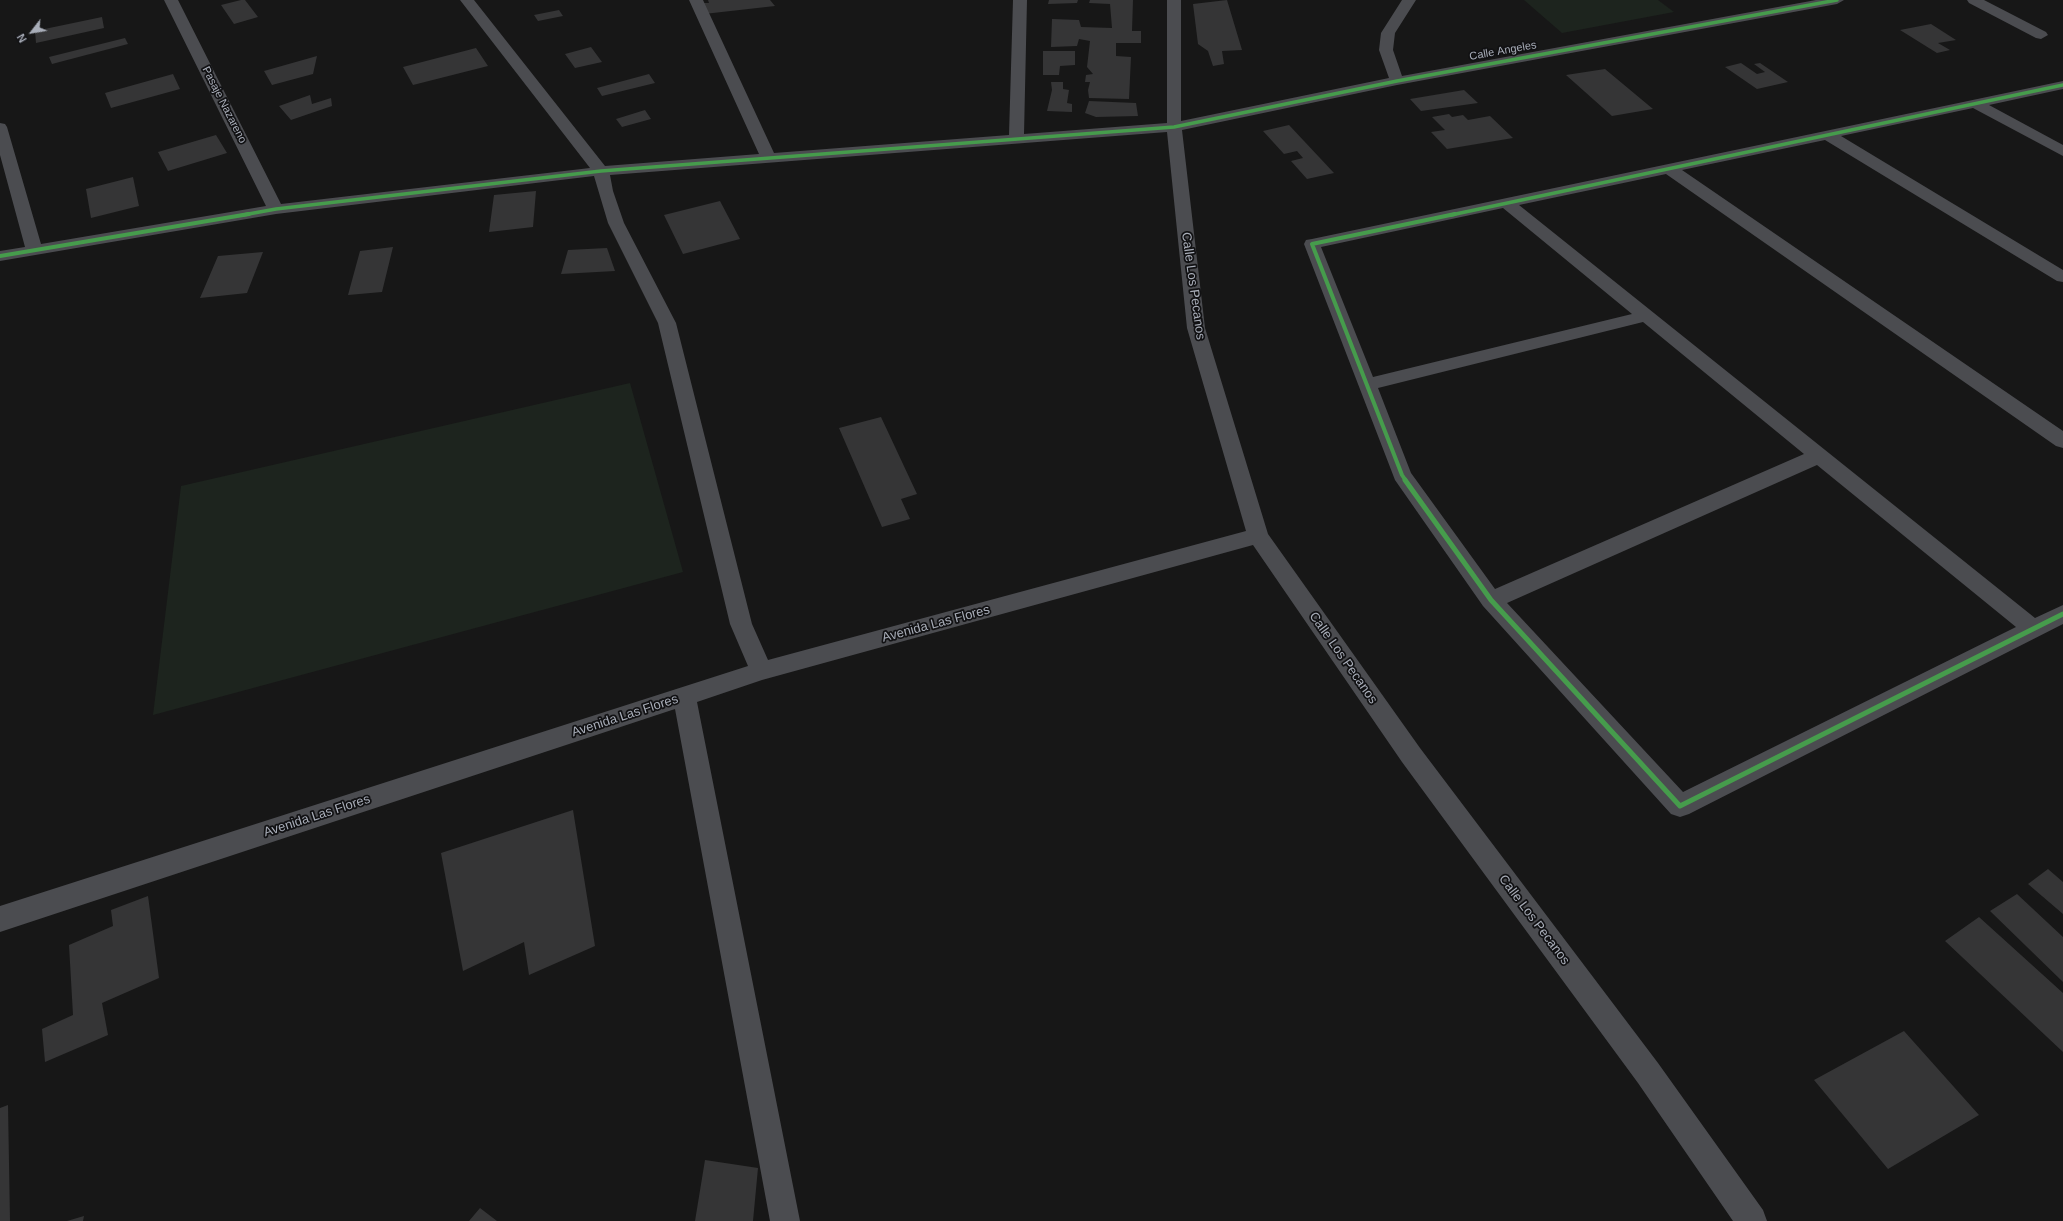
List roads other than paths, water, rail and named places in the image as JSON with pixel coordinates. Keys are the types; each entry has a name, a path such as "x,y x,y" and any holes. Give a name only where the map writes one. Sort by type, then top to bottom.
{"street":[{"name":"Pasaje Nazareno","path":"171,0 276,209"},
{"path":"467,0 601,171 604,191 616,223 667,323 741,624 762,671"},
{"path":"696,0 769,159"},
{"path":"1016,139 1020,0"},
{"name":"Calle Los Pecanos","path":"1174,0 1174,127 1196,328 1258,536 1411,754 1648,1073 1752,1221"},
{"path":"1397,81 1386,50 1388,33 1409,0"},
{"name":"Calle Angeles","path":"0,256 276,209 601,171 1174,127 1397,81 1837,0"},
{"path":"1974,0 2041,35"},
{"path":"2063,85 1312,244 1402,476 1492,600 1680,806 2063,614"},
{"path":"1976,104 2063,151"},
{"path":"0,127 34,250"},
{"path":"1828,135 2063,278"},
{"path":"1668,168 2063,441"},
{"path":"1506,203 2034,629"},
{"path":"1366,385 1646,316"},
{"path":"1492,600 1819,456"},
{"name":"Avenida Las Flores","path":"0,919 762,671 1258,536"},
{"path":"684,697 786,1221"}]}
